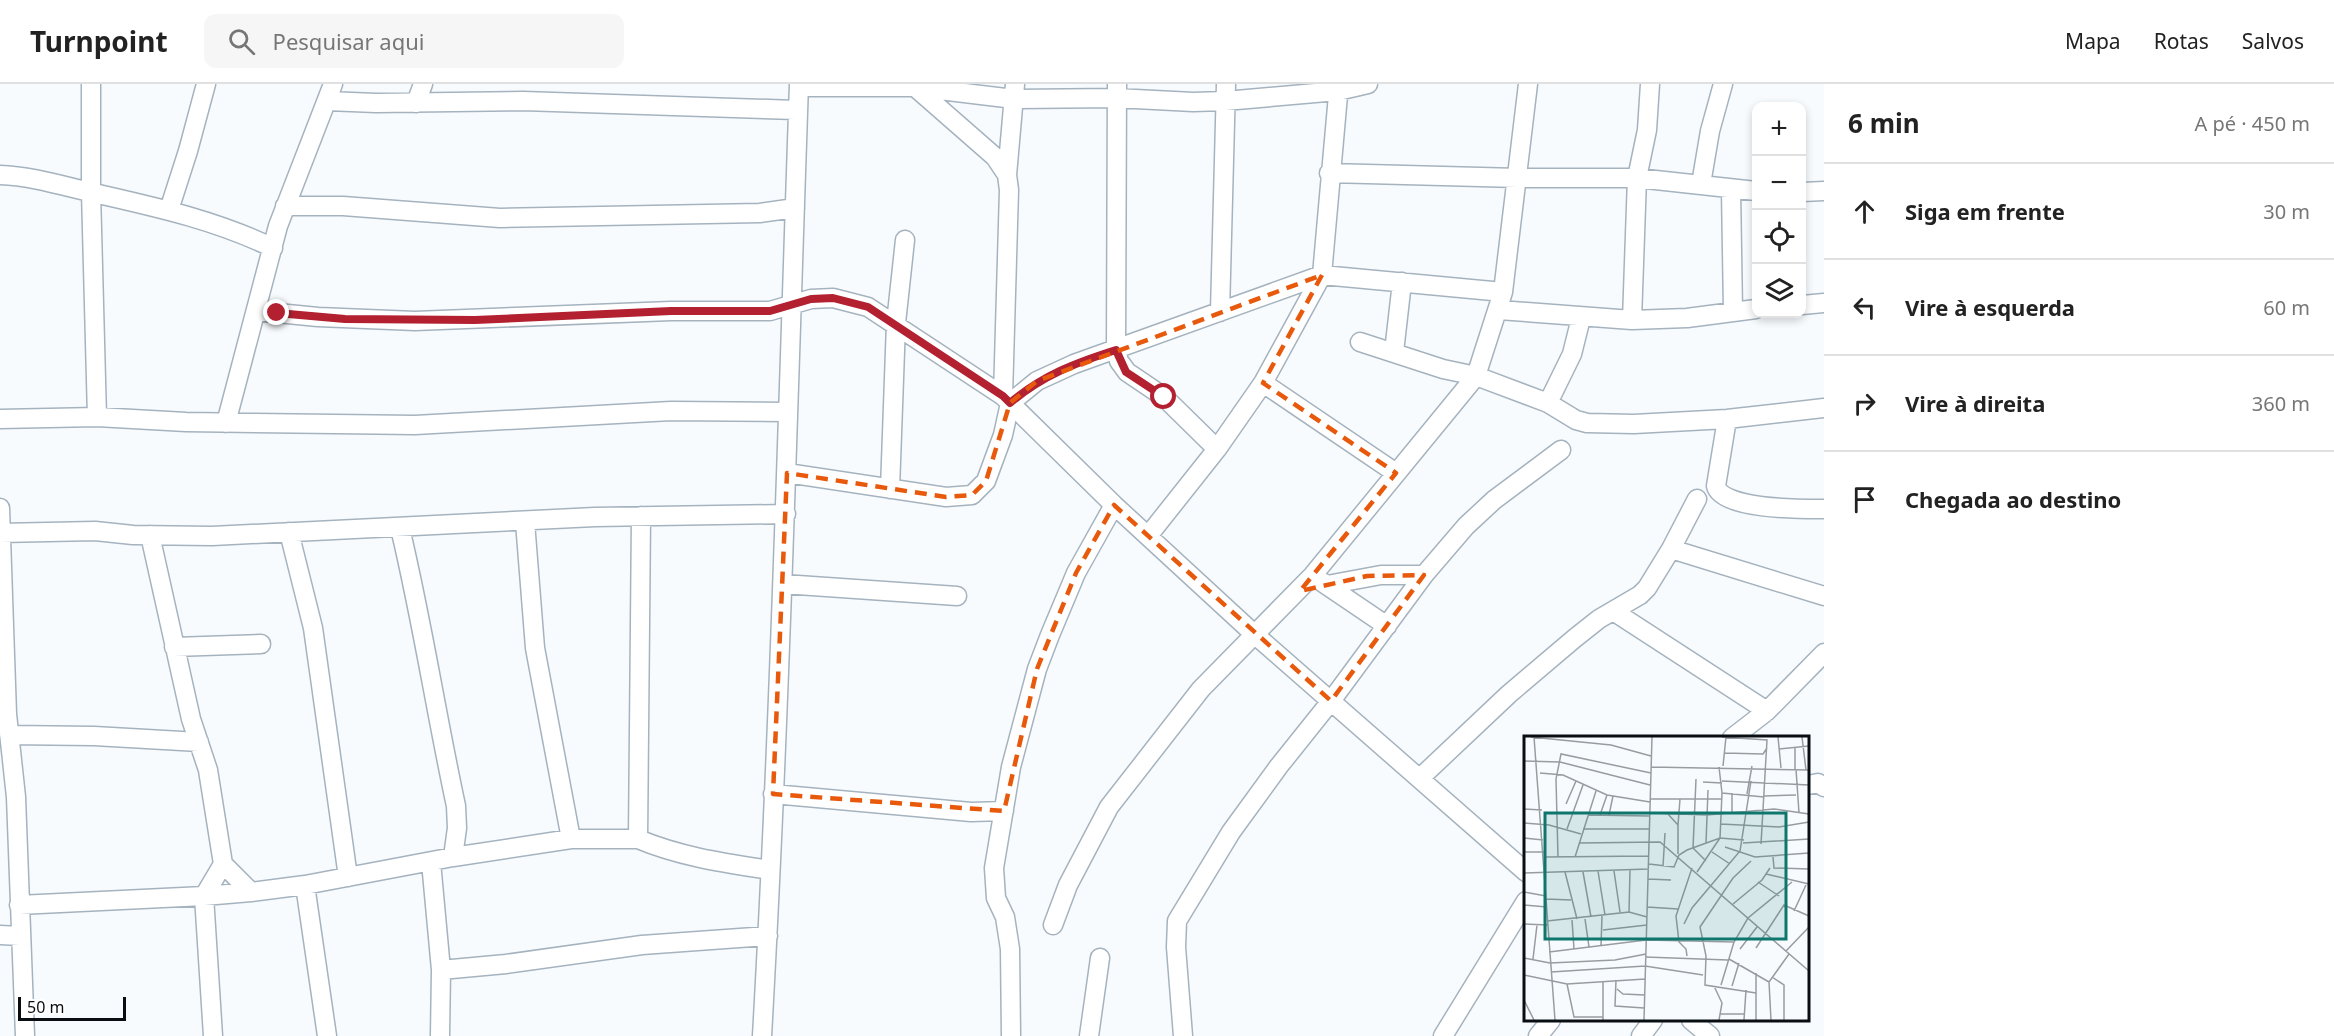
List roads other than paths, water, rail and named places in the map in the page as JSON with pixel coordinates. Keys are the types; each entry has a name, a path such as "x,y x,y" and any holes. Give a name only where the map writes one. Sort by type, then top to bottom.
{"street":[{"path":"92,84 91,192 97,417"},
{"path":"169,210 206,84"},
{"path":"416,102 423,84"},
{"path":"762,1036 786,514 796,110 799,85 1015,91 1226,93 1368,84"},
{"path":"1053,925 1068,885 1109,807 1201,689 1253,633 1320,580 1396,473 1476,376 1503,292 1528,84"},
{"path":"1632,320 1638,178 1647,130 1650,84"},
{"path":"1701,184 1710,131 1724,84"},
{"path":"915,87 995,157 1007,175"},
{"path":"1148,536 1217,449 1263,383 1322,275 1329,173 1339,87"},
{"path":"787,473 946,497 972,495 986,481 996,457 1006,399 1009,190 1007,175 1015,91"},
{"path":"1116,91 1116,350 1126,372 1164,397 1217,449"},
{"path":"226,423 285,206 330,92 416,102 485,92 796,110"},
{"path":"1220,312 1226,93"},
{"path":"1329,173 1518,178 1638,178 1752,191"},
{"path":"0,175 34,178 169,210 240,232 273,248"},
{"path":"1731,190 1733,311"},
{"path":"1806,192 1824,191"},
{"path":"285,206 343,206 470,217 543,219 760,213 795,208"},
{"path":"890,489 896,323 905,240"},
{"path":"1006,399 1048,375 1074,364 1322,275 1503,292"},
{"path":"1394,352 1402,282"},
{"path":"257,311 318,317 415,321 671,311 770,311 811,299 833,298 868,307 896,323 1006,399 1114,506 1253,633 1524,870"},
{"path":"1806,305 1824,303"},
{"path":"1498,310 1581,318 1632,320 1687,318 1752,309"},
{"path":"1548,403 1572,354 1581,318"},
{"path":"1360,342 1443,369 1476,376 1548,403 1576,420 1587,423 1634,424 1727,419 1824,408"},
{"path":"1263,383 1396,473"},
{"path":"0,419 97,417 226,423 415,425 671,411 787,412"},
{"path":"1727,419 1716,486 1721,496 1732,501 1760,506 1824,509"},
{"path":"1183,1036 1176,947 1177,921 1232,832 1279,766 1331,701 1424,576 1466,526 1494,500 1561,450"},
{"path":"1420,778 1509,694 1575,638 1630,602 1647,588 1671,549 1697,499"},
{"path":"1011,1036 1010,949 1005,917 996,898 994,868 1011,767 1037,669 1076,573 1114,506"},
{"path":"0,508 4,713 9,735 8,796 19,905 25,1036"},
{"path":"1,533 95,531 212,536 641,516 786,514"},
{"path":"638,839 641,516"},
{"path":"525,522 535,648 571,839"},
{"path":"400,528 424,630 428,669 456,806 457,828 453,858"},
{"path":"289,532 315,637 348,877"},
{"path":"150,535 191,719 208,770 223,864 250,892"},
{"path":"1671,549 1824,596"},
{"path":"1320,580 1367,576 1424,576"},
{"path":"1320,580 1387,626"},
{"path":"783,584 957,596"},
{"path":"1613,611 1767,711"},
{"path":"174,647 261,644"},
{"path":"1735,736 1767,711 1824,653"},
{"path":"9,735 94,736 199,742"},
{"path":"1809,785 1818,783 1824,787"},
{"path":"773,794 971,812 1004,811"},
{"path":"19,905 250,892 305,885 571,839 638,839 664,850 694,858 770,870"},
{"path":"431,862 441,970 440,1036"},
{"path":"213,1036 204,896 223,864"},
{"path":"305,885 327,1036"},
{"path":"1443,1036 1524,905"},
{"path":"0,935 20,936"},
{"path":"441,970 506,964 642,945 768,936"},
{"path":"1089,1036 1100,958"},
{"path":"1538,1036 1550,1021"},
{"path":"1641,1036 1652,1021"},
{"path":"1692,1021 1710,1036"}]}
